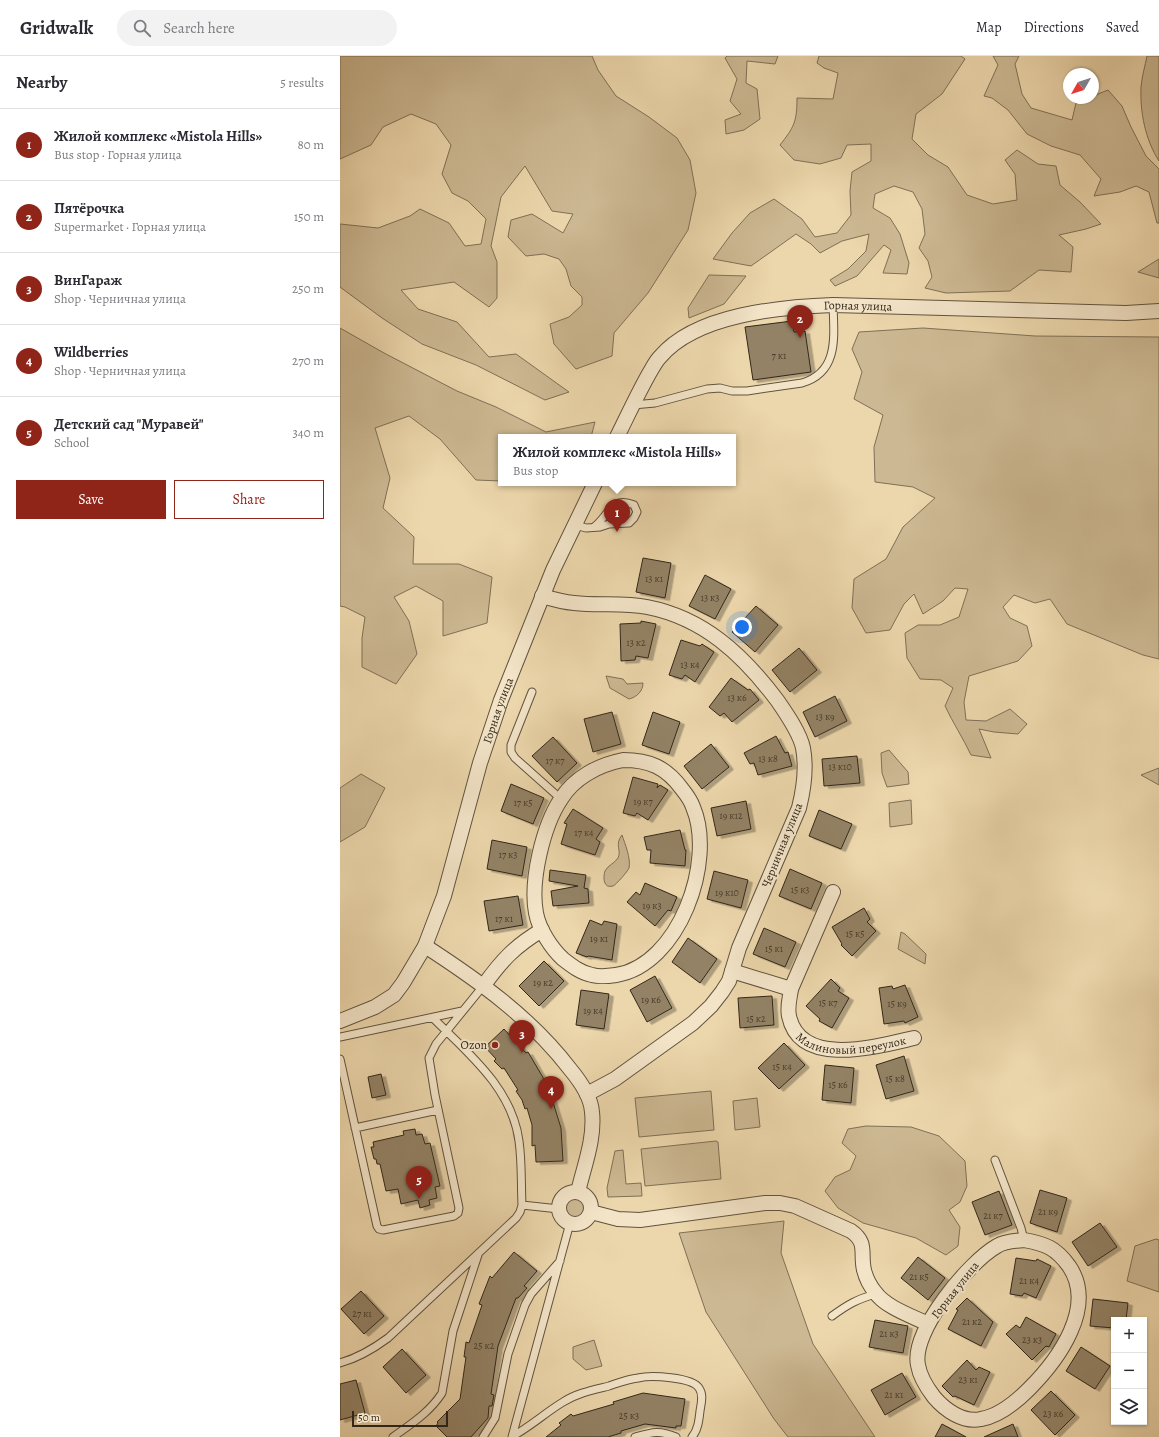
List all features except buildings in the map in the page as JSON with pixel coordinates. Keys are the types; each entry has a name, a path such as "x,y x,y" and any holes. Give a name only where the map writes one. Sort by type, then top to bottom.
{"street":[{"name":"Горная улица","path":"618,434 660,357 681,338 711,324 729,319 799,306 833,305 1126,313 1159,311"},
{"name":"Горная улица","path":"340,1021 375,1007 394,995 403,984 425,946 450,875 490,731 542,596 594,486"},
{"name":"Черничная улица","path":"542,596 576,604 646,607 671,613 696,625 719,639 752,669 785,712 803,747 805,770 804,790 799,808 739,948 729,980 722,992 711,1006 693,1023 615,1079 587,1094"},
{"path":"623,760 638,760 652,764 665,771 675,780 693,806 698,823 700,841 695,885 680,922 670,939 657,954 642,966 625,973 609,976 592,975 576,969 561,957 542,930 536,913 535,877 547,828 561,799 573,785 584,776 609,763 623,760"},
{"name":"Малиновый переулок","path":"833,892 791,989 789,1016 794,1028 802,1038 813,1045 826,1048 853,1050 914,1038"},
{"path":"484,985 508,954 520,944 542,930"},
{"path":"425,946 484,985 528,1022 561,1057 579,1081 587,1094 592,1110 592,1128 590,1147 578,1192"},
{"path":"732,972 791,989"},
{"path":"573,1192 583,1194 590,1201 591,1212 586,1220 581,1223 570,1224 562,1218 559,1210 560,1204 565,1196 573,1192"},
{"path":"591,1212 618,1219 640,1220 765,1203 780,1203 795,1206 851,1231 856,1235 862,1244 864,1270 868,1282 876,1294 887,1303 904,1313 928,1324"},
{"name":"Горная улица","path":"1024,1240 1041,1243 1053,1249 1063,1258 1071,1270 1077,1284 1077,1314 1065,1345 1054,1361 1021,1397 994,1416 981,1420 969,1420 958,1416 946,1408 928,1390 917,1364 918,1350 928,1324 952,1290 985,1253 999,1245 1012,1241 1024,1240"}],"lane":[{"path":"633,405 655,403 706,389 720,388 747,391 810,381 823,371 829,362 834,339 833,305"},
{"path":"574,525 586,528 600,527 609,524 629,523 637,512 634,505 627,502 620,502 613,506 600,523 594,527"},
{"path":"532,692 511,745 512,752 515,758 561,799"},
{"path":"340,1059 377,1226 379,1229 383,1230 454,1216 458,1213 459,1208 428,1058 436,1044 484,985"},
{"path":"340,1037 462,1011"},
{"path":"340,1363 352,1360 388,1338 516,1218 522,1205 519,1141 509,1105 489,1075 433,1018"},
{"path":"355,1128 438,1110"},
{"path":"995,1160 1021,1228 1024,1240"},
{"path":"522,1205 559,1210"},
{"path":"512,1436 570,1224"},
{"path":"393,1437 418,1420 442,1393 450,1341 479,1253"},
{"path":"483,1437 489,1430 495,1418 508,1354 525,1305 531,1294 561,1260"},
{"path":"832,1316 858,1298 876,1294"},
{"path":"512,1436 528,1428 575,1395 648,1376 687,1380 700,1388 702,1396 699,1423 695,1434 692,1437"},
{"path":"635,1437 663,1432 676,1437"}],"shaded area":[{"path":"340,56 592,56 598,70 616,96 649,117 677,138 690,160 696,193 688,230 648,293 614,333 612,356 576,369 554,344 550,324 569,317 582,305 582,297 571,286 566,269 559,259 544,254 526,256 508,237 511,220 532,214 563,233 573,214 552,211 525,166 501,197 491,246 497,262 497,298 489,307 454,282 401,290 418,309 457,322 489,357 516,354 569,392 545,400 476,365 422,344 382,318 340,287 340,224 378,228 410,216 420,209 449,223 465,246 481,244 486,219 468,201 452,193 442,174 451,145 436,124 411,114 383,127 371,145 340,159"},
{"path":"727,56 778,56 775,64 747,61 746,83 757,89 760,119 744,130 726,134 725,120 741,114 730,101 737,79 725,58"},
{"path":"819,56 961,56 965,59 942,94 916,114 912,139 928,155 948,167 967,195 993,204 1017,200 1015,174 1005,160 1017,150 1038,164 1056,166 1060,185 1080,202 1101,224 1059,235 1073,247 1071,272 1039,270 1010,291 946,293 925,288 932,277 928,261 919,248 925,234 922,209 913,192 894,186 875,194 873,208 890,218 900,234 909,263 907,274 883,273 891,250 884,245 857,276 835,286 830,280 848,269 866,251 869,234 842,241 820,253 811,244 796,234 751,266 713,259 732,233 750,213 774,199 802,219 815,237 837,233 851,215 850,191 852,172 871,161 871,144 847,145 841,158 820,164 794,160 780,145 794,124 797,98 833,99 838,73 824,68 817,63"},
{"path":"993,56 1019,56 1015,64 1022,94 1031,108 1072,120 1076,104 1099,104 1099,94 1108,90 1122,106 1146,156 1159,169 1159,223 1157,223 1149,192 1136,186 1120,192 1094,196 1101,179 1080,155 1051,146 1027,134 1008,110 992,98 984,96 998,65"},
{"path":"1147,56 1159,56 1159,161 1147,135 1141,106 1141,87"},
{"path":"1159,259 1159,278 1138,272"},
{"path":"709,275 746,276 724,304 689,318 688,308"},
{"path":"340,328 457,391 496,407 546,432 595,422 592,434 498,434 498,481 476,480 440,439 409,416 375,428 390,478 383,508 414,537 413,564 459,564 492,577 487,623 443,636 443,601 416,586 394,597 409,621 417,654 396,684 362,667 362,638 365,617 340,606"},
{"path":"923,328 1035,336 1159,337 1159,659 1143,655 1067,624 1050,599 1035,603 1014,595 1003,607 1010,618 1027,626 1032,646 1018,661 969,676 964,702 966,720 986,721 1010,709 1027,724 1018,734 979,729 991,758 971,755 945,706 953,688 941,680 920,679 907,658 905,633 918,625 940,625 959,617 968,589 955,588 943,601 923,614 914,594 904,604 890,630 866,633 852,608 854,579 886,559 903,527 935,498 913,487 875,482 874,447 883,415 854,399 862,372 852,349 859,332"},
{"path":"606,676 623,679 627,684 643,683 642,689 637,695 629,699 610,688"},
{"path":"889,750 908,772 909,784 887,787 882,773 881,753"},
{"path":"1159,768 1159,785 1141,775"},
{"path":"361,774 385,788 365,827 340,842 340,788"},
{"path":"911,800 912,824 890,827 889,803"},
{"path":"622,835 628,856 629,868 617,883 613,886 607,886 604,882 604,873 618,858 618,845"},
{"path":"901,932 926,954 925,964 898,949"},
{"path":"711,1091 714,1130 639,1137 635,1098"},
{"path":"757,1098 760,1127 735,1130 733,1101"},
{"path":"866,1126 911,1127 939,1136 965,1161 967,1186 960,1202 949,1210 960,1227 958,1246 946,1255 916,1238 863,1223 838,1208 825,1191 835,1177 850,1170 856,1156 842,1143 848,1129"},
{"path":"718,1142 721,1179 645,1186 641,1149"},
{"path":"623,1150 626,1184 641,1183 642,1196 608,1197 607,1188 615,1151"},
{"path":"571,1199 579,1199 584,1204 582,1215 579,1217 571,1217 566,1212 566,1204"},
{"path":"784,1221 781,1253 813,1344 875,1437 788,1437 774,1419 706,1312 679,1233"},
{"path":"1156,1239 1159,1240 1159,1292 1127,1281 1135,1246"},
{"path":"594,1340 602,1366 586,1370 573,1359 573,1347"}],"place":[{"name":"Пятёрочка","path":"800,338"},
{"name":"Жилой комплекс «Mistola Hills»","path":"617,532"},
{"name":"Ozon","path":"495,1045"},
{"name":"ВинГараж","path":"522,1053"},
{"name":"Wildberries","path":"551,1109"},
{"name":"Детский сад \"Муравей\"","path":"419,1199"}]}
